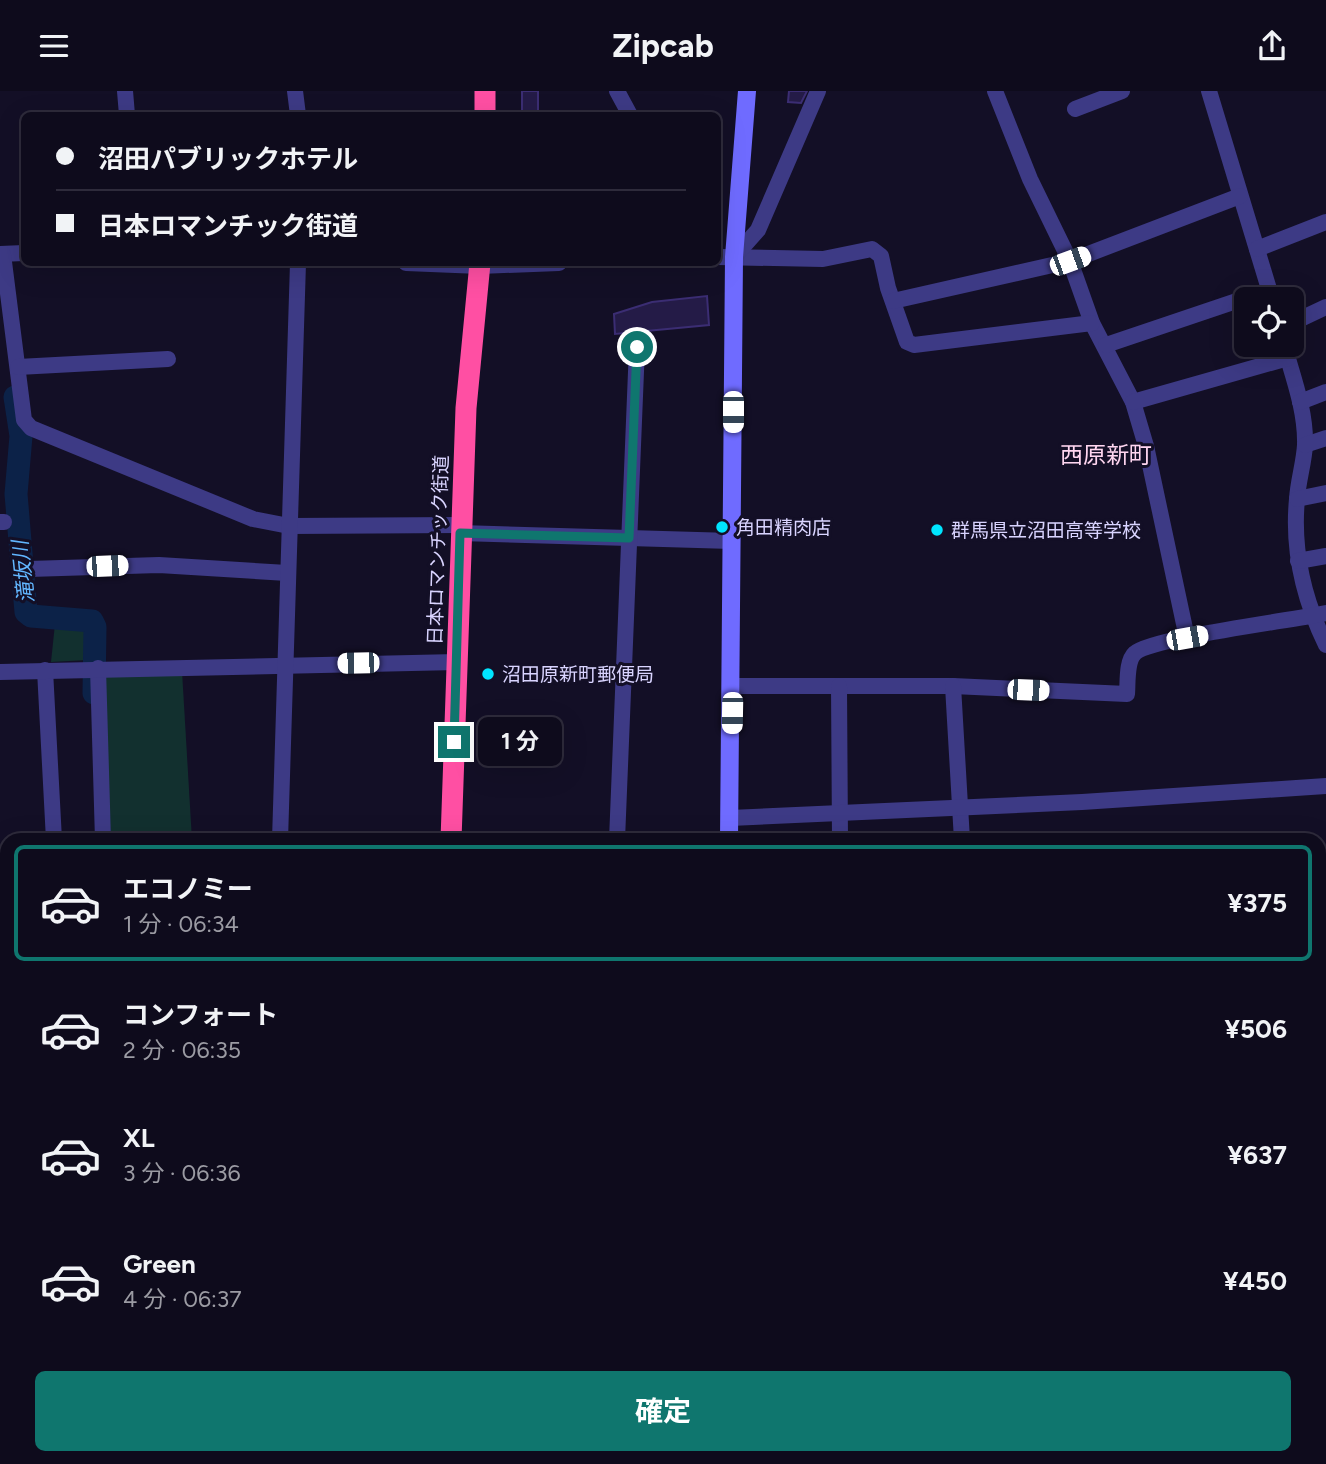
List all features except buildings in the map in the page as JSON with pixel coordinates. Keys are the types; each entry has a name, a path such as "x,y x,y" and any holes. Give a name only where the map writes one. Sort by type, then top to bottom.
{"highway":[{"path":"485,91 485,112"},
{"name":"日本ロマンチック街道","path":"452,833 460,529 466,408 480,266"}],"street":[{"path":"125,91 127,112"},
{"path":"295,91 298,112"},
{"path":"617,91 628,112"},
{"path":"729,833 733,686 726,257 747,91"},
{"path":"726,257 758,230 818,91"},
{"path":"995,91 1030,179 1070,261 1092,323 1106,345 1133,402 1146,446 1187,638"},
{"path":"1075,110 1122,91"},
{"path":"1209,91 1268,287"},
{"path":"892,301 1070,261 1241,196"},
{"path":"1257,249 1326,222"},
{"path":"726,257 823,259 872,249 881,256 892,301 907,342 914,345 1092,323"},
{"path":"21,253 1,254 24,420 31,428 253,519 289,526 460,529 732,541"},
{"path":"280,833 298,266"},
{"path":"1106,345 1234,306"},
{"path":"1304,317 1326,307"},
{"path":"617,833 637,347"},
{"path":"1133,402 1268,357"},
{"path":"1288,357 1300,402 1305,445 1297,499 1298,561 1319,614 1326,645"},
{"path":"18,367 168,359"},
{"path":"1300,402 1326,392"},
{"path":"1305,445 1326,438"},
{"path":"1297,499 1326,493"},
{"path":"1298,561 1326,556"},
{"path":"29,569 159,565 287,573"},
{"path":"733,686 953,686 1127,694 1131,659 1137,651 1187,638 1319,614"},
{"path":"0,672 284,663 457,661"},
{"path":"93,668 103,833"},
{"path":"46,670 54,833"},
{"path":"839,686 841,833"},
{"path":"953,686 962,833"},
{"path":"730,818 960,808 1326,786"}],"green space":[{"path":"55,624 89,627 88,660 51,662"},
{"path":"182,671 192,833 108,833 103,672"}],"waterway":[{"name":"滝坂川","path":"15,397 21,436 16,494 26,612 31,616 92,621 95,627 94,693"}],"place":[{"name":"角田精肉店","path":"722,527"},
{"name":"群馬県立沼田高等学校","path":"937,530"},
{"name":"沼田原新町郵便局","path":"488,674"}],"district":[{"name":"西原新町","path":"1106,455"}],"route":[{"path":"454,742 460,533 629,538 637,347"}]}
